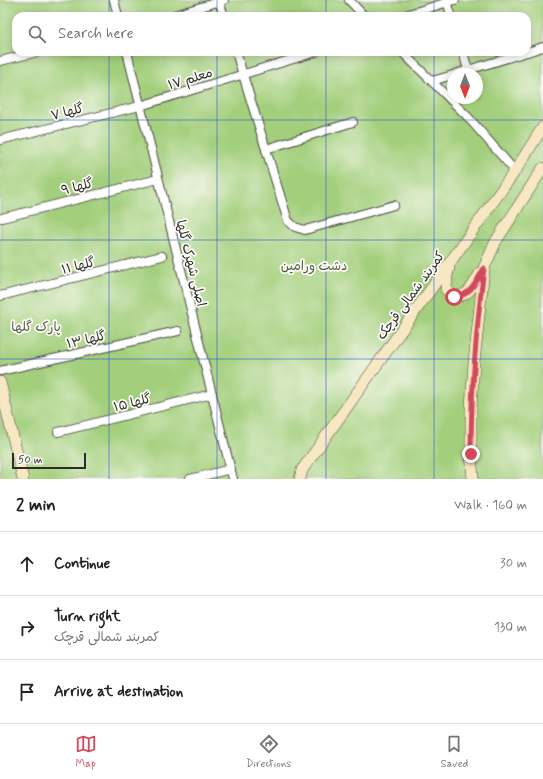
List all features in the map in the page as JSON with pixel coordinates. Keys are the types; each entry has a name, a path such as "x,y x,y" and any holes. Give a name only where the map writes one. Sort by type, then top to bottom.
{"main road":[{"name":"کمربند شمالی قرچک","path":"299,476 515,171 543,127"},
{"path":"453,258 447,275 446,290 454,297 463,296 472,288 484,268 496,241 543,168"},
{"path":"473,479 471,454 471,408 475,347 484,268"},
{"path":"0,382 23,479"}],"street":[{"path":"114,0 117,12"},
{"path":"349,0 360,12"},
{"path":"185,12 222,1 223,12"},
{"path":"415,12 449,1 451,12"},
{"path":"531,51 543,47"},
{"path":"0,61 21,56"},
{"name":"اصلی شهرک گلها","path":"128,56 233,479"},
{"path":"237,56 288,221 295,227 305,230 394,205"},
{"name":"معلم ۱۷","path":"140,106 303,56"},
{"path":"406,56 467,116 515,171"},
{"path":"464,56 467,68"},
{"path":"475,68 514,56"},
{"path":"432,81 447,76"},
{"name":"گلها ۷","path":"0,140 140,106"},
{"path":"266,149 353,122"},
{"name":"گلها ۹","path":"2,218 158,179"},
{"name":"گلها ۱۱","path":"0,296 162,256"},
{"name":"گلها ۱۳","path":"0,371 178,331"},
{"name":"گلها ۱۵","path":"58,432 212,394"},
{"path":"190,479 231,469"}],"green space":[{"name":"دشت ورامین","path":"0,0 543,0 543,479 0,479"}],"route":[{"path":"454,297 463,296 472,288 484,268 474,362 471,408 471,454"}],"park label":[{"name":"پارک گلها","path":"36,326"}]}
